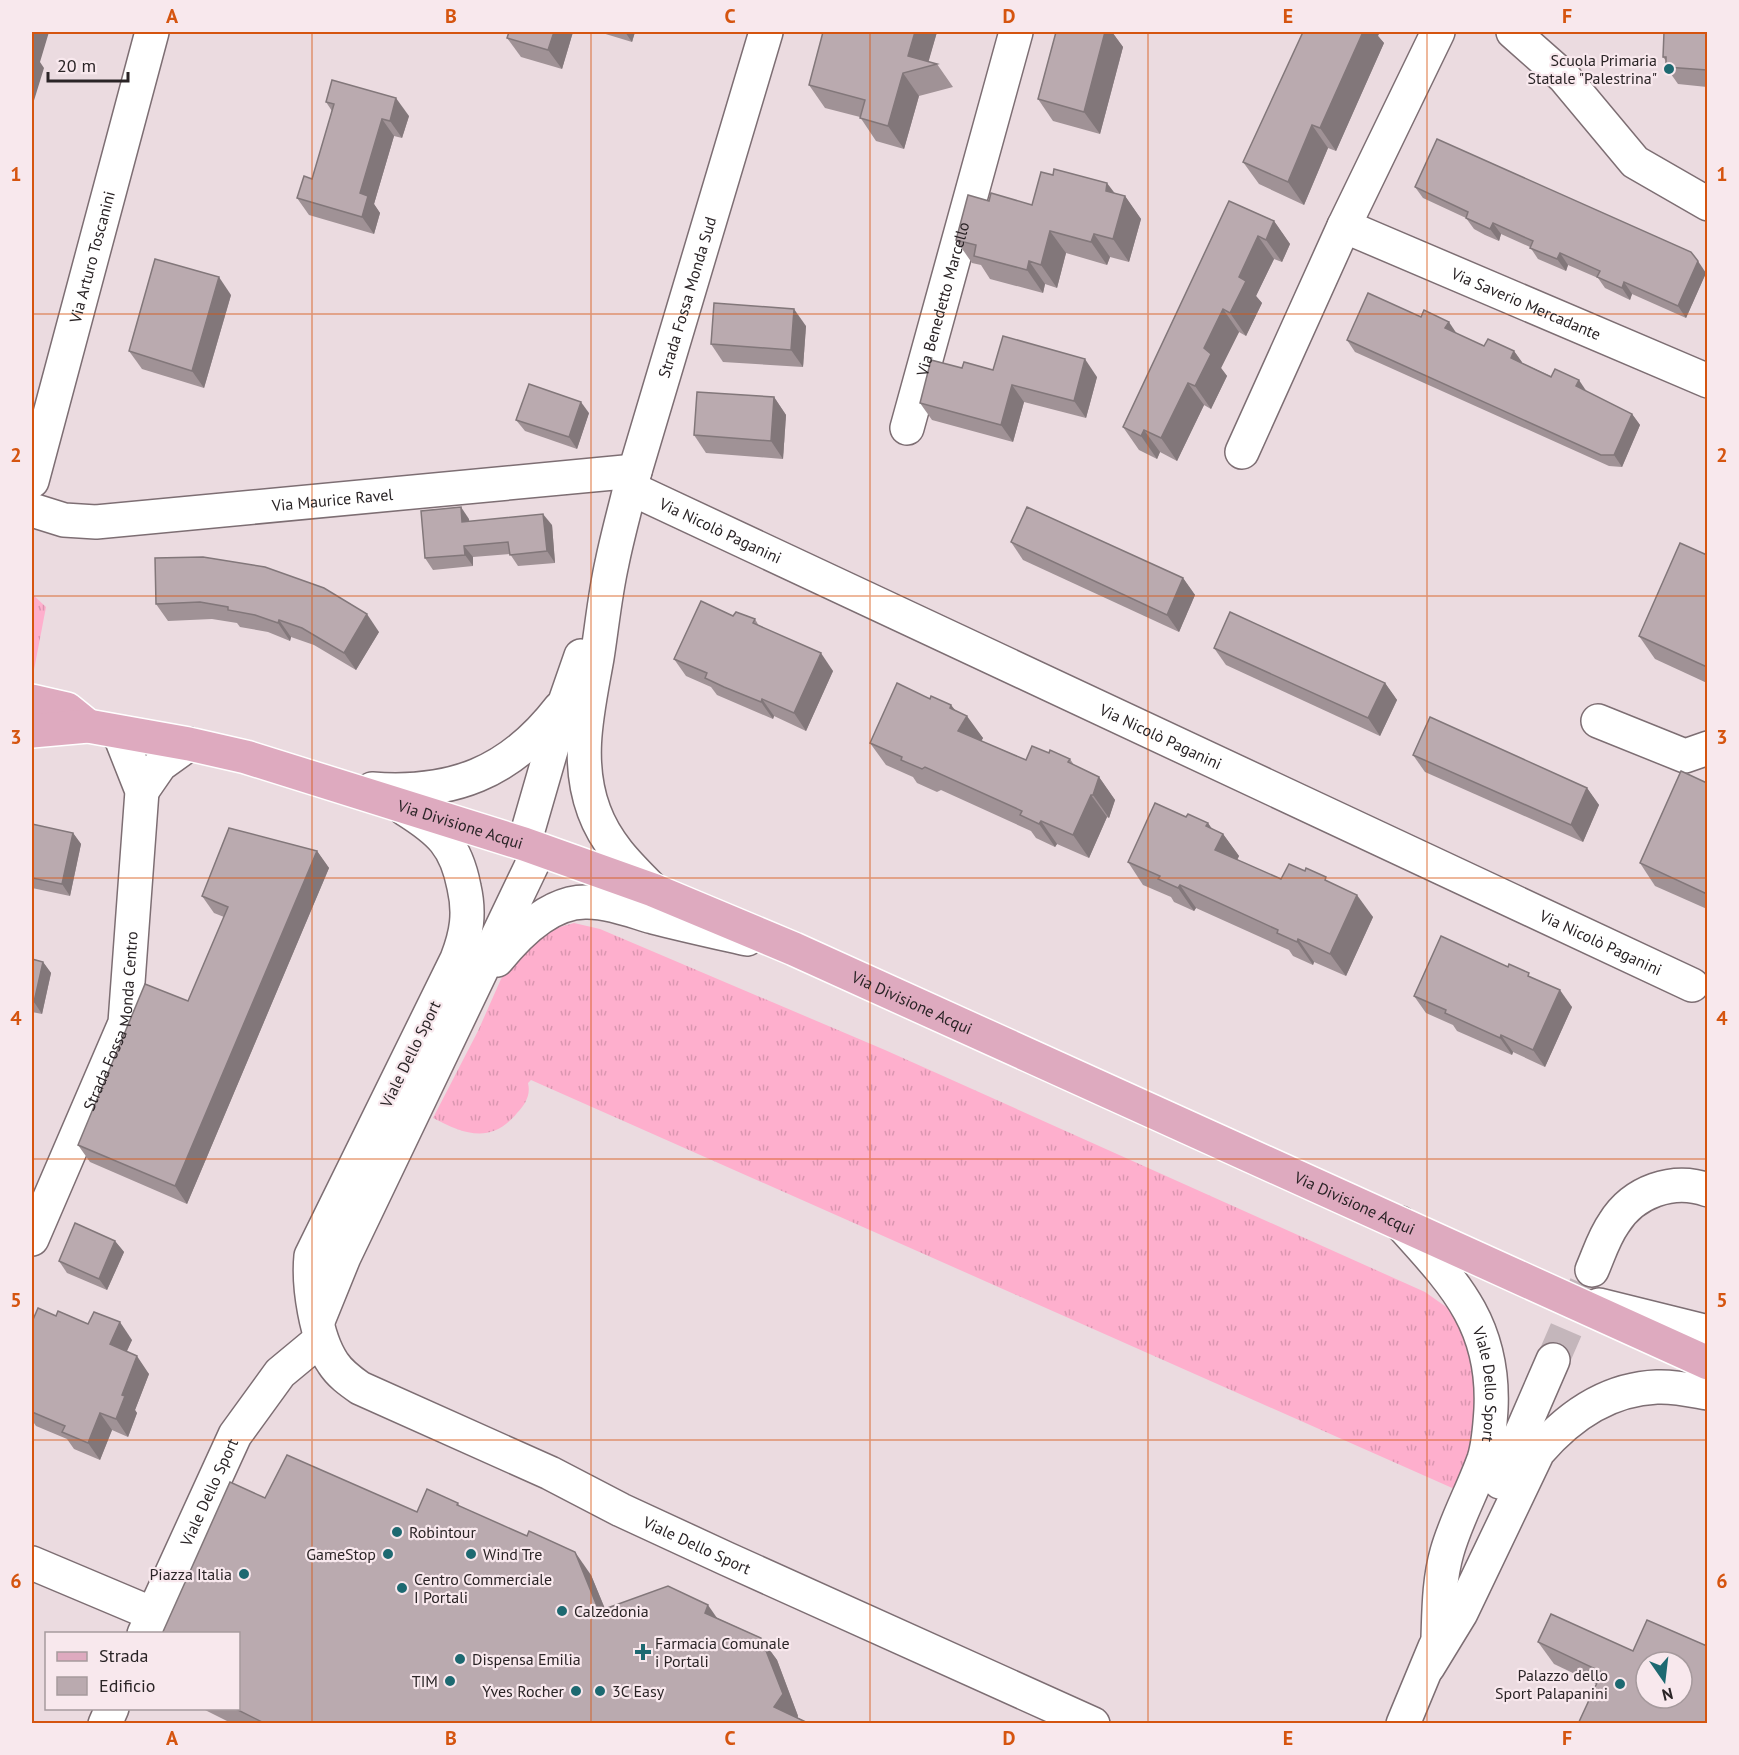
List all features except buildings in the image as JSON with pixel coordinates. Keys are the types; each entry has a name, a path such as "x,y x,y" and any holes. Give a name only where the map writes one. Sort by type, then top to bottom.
{"main road":[{"name":"Via Divisione Acqui","path":"32,701 67,709 102,729"},
{"name":"Via Divisione Acqui","path":"32,731 102,729 189,744 246,757 532,847 653,890 794,949 1707,1364"}],"street":[{"name":"Via Arturo Toscanini","path":"32,482 152,32"},
{"name":"Strada Fossa Monda Sud","path":"532,847 565,702 611,564 632,479 766,32"},
{"name":"Via Benedetto Marcello","path":"907,428 1016,32"},
{"path":"1242,452 1344,226 1438,32"},
{"path":"1513,32 1564,77 1635,162 1707,204"},
{"name":"Via Saverio Mercadante","path":"1344,226 1707,381"},
{"name":"Via Maurice Ravel","path":"32,510 64,520 96,522 632,479"},
{"name":"Via Nicolò Paganini","path":"632,479 1692,985"},
{"name":"Strada Fossa Monda Sud","path":"611,564 590,695 583,772 593,810 605,836 624,862 653,890"},
{"path":"338,786 382,790 417,789 442,787 467,780 491,769 521,750 565,702"},
{"path":"1598,722 1685,756 1707,748"},
{"name":"Strada Fossa Monda Centro","path":"32,1239 125,1023 142,791 121,738 102,729"},
{"path":"142,791 160,765 189,744"},
{"name":"Viale Dello Sport","path":"398,804 429,824 454,853 460,864 467,898 468,920 465,938 457,958 311,1256 309,1272 311,1291 319,1330 334,1365 360,1388 550,1473 621,1510 727,1559 1093,1724"},
{"name":"Viale Dello Sport","path":"149,1624 235,1435 280,1373 319,1330 344,1257 471,995 532,847"},
{"name":"Viale Dello Sport","path":"471,995 518,936 539,919 555,910 572,903 585,901 619,906 681,924 794,949"},
{"path":"1592,1270 1612,1225 1628,1205 1650,1191 1664,1187 1698,1186 1707,1190"},
{"name":"Viale Dello Sport","path":"1400,1223 1463,1296 1477,1325 1492,1378 1490,1425 1485,1457 1465,1501 1447,1551 1441,1578 1433,1653"},
{"path":"1559,1295 1707,1332"},
{"name":"Viale Dello Sport","path":"1403,1724 1433,1653 1462,1568 1553,1360"},
{"name":"Viale Dello Sport","path":"1433,1653 1461,1613 1538,1452 1556,1431 1594,1403 1641,1389 1673,1387 1707,1393"},
{"path":"32,1563 149,1624"},
{"path":"105,1724 111,1710"}],"green space":[{"path":"32,594 46,607 33,675 32,674"},
{"path":"574,923 600,929 885,1050 1425,1292 1452,1311 1473,1351 1481,1406 1459,1491 531,1080 528,1083 528,1096 523,1107 497,1130 477,1134 466,1132 433,1118 478,1031 501,979 536,934"}],"tunnel":[{"path":"1553,1360 1592,1270"}],"place":[{"name":"Scuola Primaria Statale \"Palestrina\"","path":"1669,69"},
{"name":"Robintour","path":"397,1532"},
{"name":"GameStop","path":"388,1554"},
{"name":"Wind Tre","path":"471,1554"},
{"name":"Piazza Italia","path":"244,1574"},
{"name":"Centro Commerciale I Portali","path":"402,1588"},
{"name":"Calzedonia","path":"562,1611"},
{"name":"Farmacia Comunale i Portali","path":"643,1652"},
{"name":"Dispensa Emilia","path":"460,1659"},
{"name":"TIM","path":"450,1681"},
{"name":"Palazzo dello Sport Palapanini","path":"1620,1684"},
{"name":"Yves Rocher","path":"576,1691"},
{"name":"3C Easy","path":"600,1691"}]}
